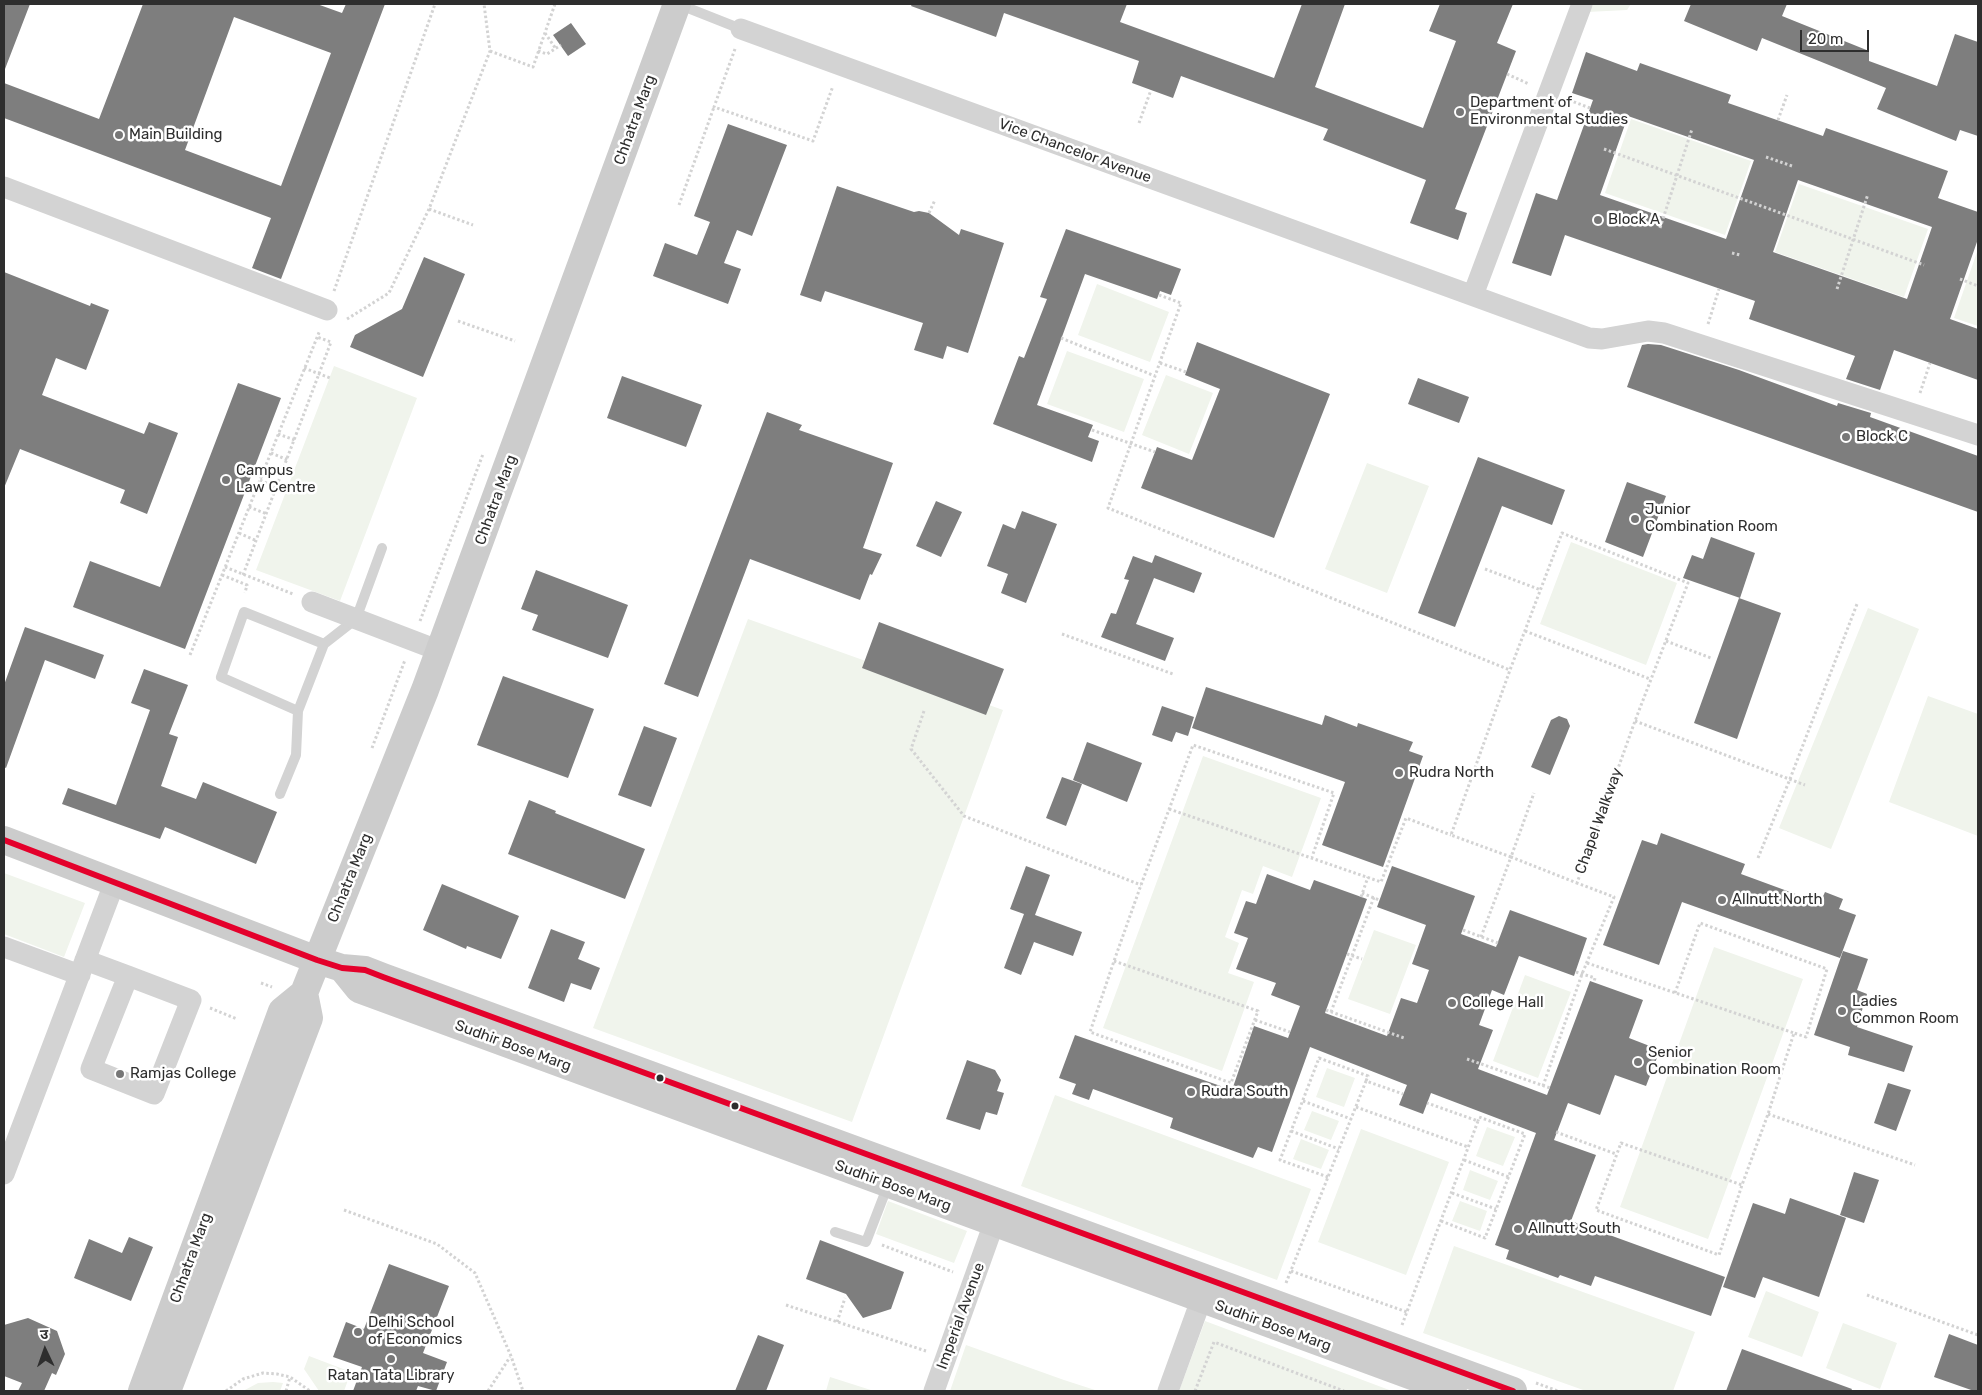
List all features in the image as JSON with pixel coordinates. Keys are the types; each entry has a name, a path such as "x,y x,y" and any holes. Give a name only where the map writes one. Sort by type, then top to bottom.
{"street":[{"name":"Chhatra Marg","path":"142,1391 282,1011 304,993 330,964 440,652 677,4"},
{"path":"1473,295 1582,4"},
{"name":"Vice Chancelor Avenue","path":"741,29 1589,338 1602,340 1648,331 1656,332 1702,345 1978,435"},
{"path":"4,187 334,316"},
{"path":"312,602 440,652"},
{"name":"Sudhir Bose Marg","path":"4,840 114,884 330,964 365,970 383,976 1513,1391"},
{"path":"4,1174 114,884"},
{"path":"4,947 128,976 191,1000 154,1094 91,1069 128,976"},
{"name":"Sudhir Bose Marg","path":"330,964 358,989 888,1184 991,1231 1201,1300 1450,1391"},
{"name":"Chhatra Marg","path":"167,1391 308,1018 304,993"},
{"name":"Imperial Avenue","path":"934,1391 991,1231"},
{"path":"1168,1391 1201,1300"}],"lane":[{"name":"Vice Chancelor Avenue","path":"677,4 741,29"},
{"path":"280,794 296,755 298,711 324,644 356,620 382,548"},
{"path":"298,711 221,677 244,612 324,644"},
{"path":"835,1232 866,1242 888,1184"}],"path":[{"path":"334,316 389,293 429,209 490,51 484,4"},
{"path":"490,51 533,67 555,4"},
{"path":"679,205 741,29"},
{"path":"544,33 556,49"},
{"path":"538,51 547,54 561,45"},
{"path":"714,107 814,141 840,65"},
{"path":"1139,123 1151,90"},
{"path":"1778,120 1788,95"},
{"path":"1660,228 1692,130"},
{"path":"1604,149 1924,265"},
{"path":"1766,157 1792,166"},
{"path":"1837,289 1868,194"},
{"path":"929,213 935,200"},
{"path":"429,209 473,225"},
{"path":"1732,253 1740,255"},
{"path":"1960,279 1978,286"},
{"path":"1702,345 1719,289"},
{"path":"1159,295 1181,304 1108,508 1510,670"},
{"path":"458,321 515,341"},
{"path":"244,574 331,342 317,337 325,332"},
{"path":"1061,338 1155,376"},
{"path":"1160,363 1186,372"},
{"path":"1913,413 1930,363"},
{"path":"304,368 330,378"},
{"path":"1092,430 1155,452"},
{"path":"278,434 295,440"},
{"path":"371,751 485,448"},
{"path":"271,453 288,460"},
{"path":"260,480 277,488"},
{"path":"249,507 267,514"},
{"path":"239,533 257,541"},
{"name":"Chapel Walkway","path":"1368,877 1381,882 1406,818 1577,883 1650,680 1688,583 1562,533 1541,590"},
{"path":"225,567 279,589"},
{"path":"1451,835 1510,670 1541,590 1485,569"},
{"path":"222,575 247,585 245,593"},
{"path":"1758,858 1857,604"},
{"path":"1525,631 1650,680"},
{"path":"1062,634 1173,674"},
{"path":"1666,641 1711,658"},
{"path":"924,711 911,749 964,816 1141,885"},
{"path":"1635,721 1805,785"},
{"path":"1114,961 1258,1011 1231,1083 1090,1032 1114,961 1141,885 1193,745 1334,793 1312,857"},
{"path":"1481,937 1534,793"},
{"path":"1169,809 1368,877 1362,895 1379,900"},
{"path":"1543,1086 1582,974 1614,897 1577,883"},
{"path":"1331,1012 1374,897"},
{"path":"1587,964 1806,1037 1827,970 1700,923 1675,993"},
{"path":"1463,930 1498,943"},
{"path":"1347,954 1362,959"},
{"path":"1576,972 1595,978 1594,982"},
{"path":"191,1000 237,1019"},
{"path":"1326,1010 1404,1038"},
{"path":"1255,1020 1290,1032"},
{"path":"1742,1185 1621,1143 1596,1210 1719,1255 1794,1033"},
{"path":"1278,1305 1368,1076 1319,1058 1280,1160 1328,1177"},
{"path":"1467,1059 1550,1088"},
{"path":"1366,1081 1403,1094"},
{"path":"1303,1100 1351,1119"},
{"path":"1427,1103 1478,1121"},
{"path":"1356,1107 1468,1147"},
{"path":"1768,1114 1915,1165"},
{"path":"1394,1347 1479,1117 1525,1134 1486,1238 1441,1221"},
{"path":"1291,1132 1339,1149"},
{"path":"1556,1132 1616,1154"},
{"path":"1464,1160 1509,1177"},
{"path":"1452,1193 1496,1209"},
{"path":"344,1210 438,1244 475,1273 523,1391"},
{"path":"881,1245 974,1280"},
{"path":"1291,1271 1407,1312"},
{"path":"1867,1295 1978,1335"},
{"path":"837,1322 845,1298"},
{"path":"786,1305 946,1357"},
{"path":"1195,1391 1214,1342 1344,1391"},
{"path":"488,1391 510,1356"},
{"path":"226,1391 243,1379 256,1374 277,1374 290,1377 310,1391"},
{"path":"286,1391 290,1377"}],"shaded area":[{"path":"1590,4 1631,4 1627,10 1587,12"},
{"path":"1631,119 1751,161 1725,235 1605,193"},
{"path":"1799,184 1928,229 1904,297 1775,252"},
{"path":"1978,252 1978,326 1954,318"},
{"path":"1097,284 1169,312 1150,362 1078,335"},
{"path":"1067,351 1144,379 1124,432 1047,404"},
{"path":"334,366 417,398 340,601 256,570"},
{"path":"1166,375 1213,393 1189,454 1142,435"},
{"path":"1367,463 1429,486 1387,593 1325,569"},
{"path":"1571,542 1677,583 1646,665 1540,624"},
{"path":"1868,608 1919,629 1831,849 1779,828"},
{"path":"748,619 1003,710 852,1122 593,1028"},
{"path":"1928,696 1978,714 1978,836 1889,802"},
{"path":"1203,756 1321,798 1292,877 1263,866 1253,894 1242,890 1225,937 1239,943 1228,973 1254,982 1222,1071 1103,1028"},
{"path":"4,873 85,903 64,957 4,934"},
{"path":"1374,930 1416,945 1390,1014 1348,999"},
{"path":"1714,947 1803,979 1708,1239 1620,1207"},
{"path":"1525,975 1571,992 1538,1078 1493,1061"},
{"path":"1327,1068 1355,1078 1344,1107 1316,1097"},
{"path":"1055,1095 1311,1189 1277,1280 1021,1186"},
{"path":"1312,1111 1339,1121 1331,1140 1304,1130"},
{"path":"1487,1127 1515,1137 1503,1166 1476,1156"},
{"path":"1361,1129 1449,1162 1406,1275 1318,1242"},
{"path":"1301,1139 1329,1150 1321,1169 1293,1159"},
{"path":"1470,1170 1498,1181 1490,1200 1463,1190"},
{"path":"888,1201 967,1231 954,1263 876,1234"},
{"path":"1460,1201 1487,1211 1480,1231 1452,1221"},
{"path":"1454,1246 1695,1332 1673,1391 1586,1391 1423,1333"},
{"path":"1766,1291 1819,1312 1802,1357 1748,1337"},
{"path":"1205,1321 1392,1391 1179,1391"},
{"path":"1843,1323 1897,1343 1880,1389 1826,1368"},
{"path":"966,1345 1064,1380 1098,1391 950,1391"},
{"path":"309,1356 351,1372 344,1391 319,1391 304,1369"},
{"path":"830,1377 874,1391 826,1391"},
{"path":"258,1383 283,1383 280,1391 243,1391"}],"building":[{"path":"4,4 30,4 5,69 4,69"},
{"name":"Main Building","path":"143,4 317,4 342,13 346,4 385,4 281,279 252,268 271,218 4,118 4,83 99,119","holes":["234,17 331,53 281,186 185,150"]},
{"path":"912,4 1127,4 1120,22 1274,78 1302,4 1345,4 1315,87 1423,128 1456,41 1429,31 1440,4 1513,4 1497,43 1516,51 1455,209 1467,213 1458,240 1410,223 1426,180 1323,140 1328,129 1181,76 1173,98 1132,83 1139,61 1004,13 996,37 911,6"},
{"path":"1691,4 1787,4 1782,16 1869,51 1869,61 1937,86 1955,34 1978,42 1978,136 1960,130 1956,141 1877,109 1886,88 1762,38 1757,51 1684,21"},
{"path":"571,23 586,44 568,56 553,35"},
{"name":"Block A","path":"1586,52 1637,71 1640,63 1731,95 1728,103 1823,136 1826,128 1948,171 1938,198 1978,212 1978,239 1950,319 1978,329 1978,380 1894,350 1880,390 1846,379 1855,356 1749,319 1755,301 1565,235 1551,276 1512,263 1536,193 1557,200 1593,100 1572,93","holes":["1628,116 1754,160 1726,239 1600,195","1798,180 1932,227 1907,299 1773,252"]},
{"path":"728,124 787,145 752,236 737,230 724,263 741,269 728,304 653,276 665,243 697,255 710,222 694,216"},
{"path":"837,186 914,212 929,213 959,235 961,229 1004,243 968,353 947,346 943,359 914,350 923,323 825,291 821,302 800,295"},
{"path":"1066,229 1181,269 1171,295 1160,291 1157,299 1085,274 1037,405 1093,425 1088,437 1099,441 1092,462 993,424 1019,356 1024,358 1047,299 1040,297"},
{"path":"424,257 465,274 423,377 350,347 355,335 402,309"},
{"path":"4,272 90,306 91,303 109,310 86,370 56,358 42,395 144,434 149,422 178,433 147,514 120,503 125,490 20,449 4,488"},
{"path":"1197,342 1330,394 1274,538 1141,488 1157,447 1192,460 1220,389 1185,375"},
{"name":"Block C","path":"1642,345 1661,345 1739,370 1837,406 1838,403 1871,413 1870,417 1978,456 1978,512 1627,387"},
{"path":"622,376 702,405 686,447 607,418"},
{"path":"1418,378 1469,397 1459,423 1408,404"},
{"name":"Campus Law Centre","path":"238,383 281,398 185,649 73,607 90,561 160,587"},
{"path":"767,412 802,425 799,430 893,463 863,548 882,554 872,575 870,574 860,600 750,559 698,697 664,684"},
{"path":"1478,457 1565,490 1552,525 1502,506 1455,627 1418,613"},
{"path":"1627,482 1666,496 1643,557 1605,542"},
{"path":"936,501 962,512 941,557 916,546"},
{"path":"1022,511 1057,524 1026,603 1001,593 1008,574 987,566 1003,524 1015,529"},
{"path":"1711,537 1755,553 1740,598 1683,578 1692,555 1703,559"},
{"path":"1155,555 1202,573 1194,593 1154,578 1136,624 1174,638 1165,661 1101,637 1111,613 1116,614 1129,580 1124,579 1133,556 1152,563"},
{"path":"536,570 628,605 608,658 532,630 538,615 521,609"},
{"path":"1739,598 1781,613 1737,739 1694,723"},
{"path":"879,622 1004,669 986,715 862,668"},
{"path":"25,627 104,655 95,679 45,660 6,768 4,767 4,685"},
{"path":"144,669 188,685 169,734 178,737 161,786 196,799 203,782 277,812 256,864 165,827 160,839 62,804 68,788 116,805 150,710 131,703"},
{"path":"503,676 594,709 568,778 477,745"},
{"name":"Rudra North","path":"1206,687 1322,725 1325,715 1357,727 1358,723 1413,742 1409,751 1423,756 1383,867 1322,845 1345,782 1192,728"},
{"path":"1162,706 1194,717 1188,736 1176,732 1172,742 1152,735"},
{"path":"1559,716 1567,719 1570,726 1550,775 1531,767 1551,720"},
{"path":"644,726 677,738 651,807 618,795"},
{"path":"1087,742 1142,763 1127,802 1073,780"},
{"path":"1062,777 1082,784 1066,826 1046,818"},
{"path":"529,800 556,811 555,813 645,849 625,899 508,854"},
{"name":"Allnutt North","path":"1661,833 1745,864 1741,874 1820,903 1825,892 1843,899 1839,909 1856,915 1840,958 1682,902 1659,965 1603,945 1642,840 1657,845"},
{"path":"1026,866 1050,875 1035,915 1082,932 1073,956 1034,942 1021,975 1004,968 1024,914 1010,909"},
{"path":"1392,866 1475,896 1461,934 1496,947 1510,910 1587,938 1574,976 1519,956 1504,995 1492,990 1479,1025 1493,1030 1478,1069 1547,1095 1590,981 1643,1000 1629,1038 1660,1050 1646,1086 1615,1075 1600,1115 1568,1103 1554,1140 1596,1155 1571,1221 1725,1277 1711,1316 1595,1276 1591,1286 1560,1275 1558,1278 1506,1259 1509,1250 1495,1245 1536,1133 1431,1093 1423,1114 1399,1105 1407,1085 1310,1047 1272,1152 1258,1147 1253,1158 1170,1128 1173,1118 1093,1089 1089,1100 1072,1094 1076,1084 1059,1078 1075,1035 1232,1090 1254,1026 1288,1038 1300,1006 1271,995 1276,983 1236,969 1248,938 1234,933 1246,901 1256,904 1267,874 1310,890 1314,880 1367,899 1325,1013 1387,1036 1401,998 1417,1003 1429,970 1412,964 1426,925 1377,907"},
{"path":"442,884 519,916 501,959 467,946 466,949 423,930"},
{"path":"551,929 585,942 578,959 600,968 591,990 571,983 564,1002 528,988"},
{"path":"1843,951 1868,959 1857,990 1867,994 1857,1027 1913,1046 1904,1072 1848,1055 1850,1047 1814,1035"},
{"path":"967,1060 995,1070 1001,1080 997,1091 1004,1093 997,1115 986,1112 980,1130 946,1119"},
{"path":"1888,1083 1911,1090 1896,1131 1874,1123"},
{"path":"1854,1172 1879,1180 1864,1223 1840,1215"},
{"path":"1790,1198 1846,1218 1819,1297 1763,1277 1755,1298 1723,1287 1753,1203 1785,1214"},
{"path":"129,1237 153,1247 131,1301 74,1278 89,1239 122,1253"},
{"path":"820,1240 904,1272 891,1309 863,1318 846,1294 806,1279"},
{"name":"Delhi School of Economics","path":"389,1264 449,1286 423,1353 447,1362 436,1391 418,1386 416,1391 353,1391 362,1367 333,1357 346,1322 364,1329"},
{"path":"28,1318 57,1331 65,1354 56,1375 52,1373 44,1391 18,1391 22,1383 4,1376 4,1325"},
{"path":"1949,1334 1978,1345 1978,1391 1934,1377"},
{"path":"758,1335 784,1345 766,1391 735,1391"},
{"path":"1742,1349 1852,1389 1851,1391 1726,1391"}],"transit line":[{"path":"4,840 317,960 342,968 365,970 1513,1391"}],"place":[{"name":"Department of Environmental Studies","path":"1460,112"},
{"name":"Main Building","path":"119,135"},
{"name":"Block A","path":"1598,220"},
{"name":"Block C","path":"1846,437"},
{"name":"Campus Law Centre","path":"226,480"},
{"name":"Junior Combination Room","path":"1635,519"},
{"name":"Rudra North","path":"1399,773"},
{"name":"Allnutt North","path":"1722,900"},
{"name":"College Hall","path":"1452,1003"},
{"name":"Ladies Common Room","path":"1842,1011"},
{"name":"Senior Combination Room","path":"1638,1062"},
{"name":"Ramjas College","path":"120,1074"},
{"name":"Rudra South","path":"1191,1092"},
{"name":"Allnutt South","path":"1518,1229"},
{"name":"Delhi School of Economics","path":"358,1332"},
{"name":"Ratan Tata Library","path":"391,1359"}]}
